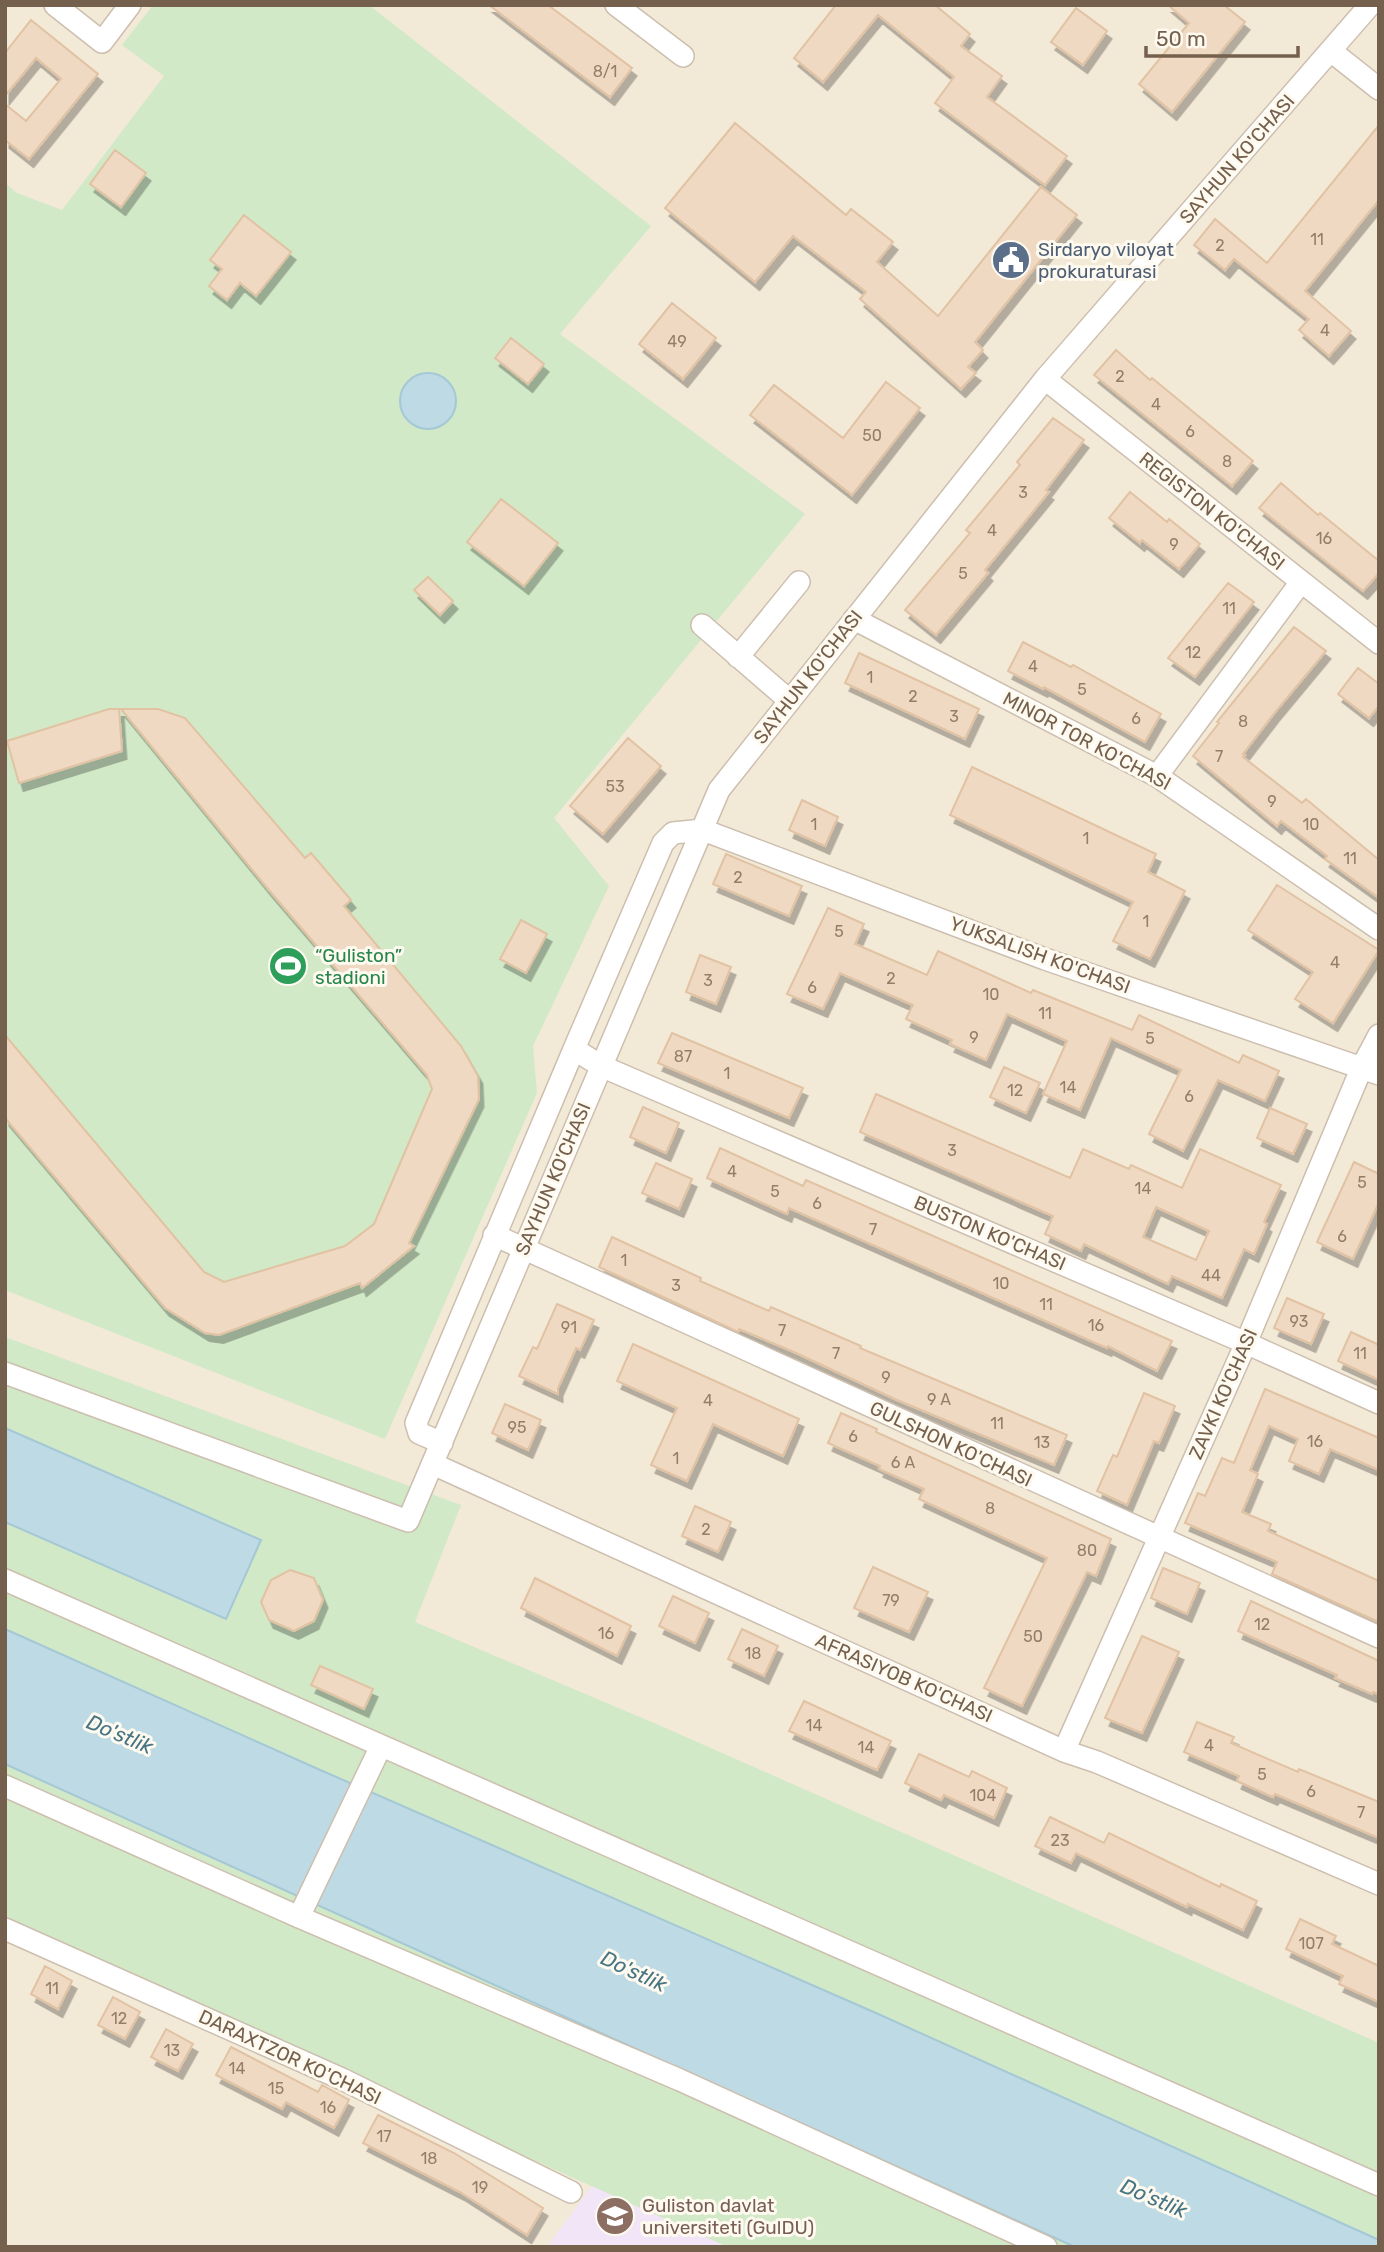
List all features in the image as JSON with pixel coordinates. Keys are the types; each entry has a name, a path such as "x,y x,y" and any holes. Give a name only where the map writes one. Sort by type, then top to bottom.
{"street":[{"path":"55,5 102,43 130,5"},
{"path":"616,5 683,56"},
{"name":"SAYHUN KO'CHASI","path":"5,1373 408,1521 719,790 1045,379 1370,5"},
{"path":"1331,51 1379,89"},
{"name":"REGISTON KO'CHASI","path":"1045,379 1379,643"},
{"path":"738,657 799,582"},
{"path":"1157,776 1301,582"},
{"name":"MINOR TOR KO'CHASI","path":"854,619 1157,776 1379,929"},
{"path":"702,625 790,701"},
{"path":"442,1443 419,1433 416,1423 494,1235 663,843 673,833 703,830"},
{"name":"YUKSALISH KO'CHASI","path":"703,830 1045,958 1371,1070"},
{"name":"ZAVKI KO'CHASI","path":"1064,1751 1371,1070 1379,1035"},
{"name":"BUSTON KO'CHASI","path":"574,1049 601,1066 1246,1343 1379,1403"},
{"name":"GULSHON KO'CHASI","path":"494,1235 1379,1637"},
{"name":"AFRASIYOB KO'CHASI","path":"433,1464 1064,1751 1097,1762 1379,1884"},
{"path":"5,1580 1379,2185"},
{"path":"299,1917 381,1746"},
{"path":"5,1786 299,1917 680,2080 1046,2247"},
{"name":"DARAXTZOR KO'CHASI","path":"5,1928 342,2079 570,2192"}],"shaded area":[{"path":"5,5 1379,5 1379,2247 5,2247"},
{"name":"Guliston davlat universiteti (GulDU)","path":"592,2186 728,2247 547,2247"}],"green space":[{"path":"153,5 369,5 651,226 560,334 805,514 554,818 609,886 533,1046 537,1093 385,1439 5,1290 5,183 17,193 62,210 164,76 122,45"},
{"path":"5,1337 461,1505 415,1622 661,1726 1379,2043 1379,2247 728,2247 5,1924"}],"water":[{"path":"422,373 434,373 448,381 456,395 454,412 448,421 434,429 422,429 405,417 400,407 400,395 412,378"},
{"path":"5,1428 261,1540 226,1619 5,1522"},
{"name":"Do'stlik","path":"5,1629 876,2013 1379,2240 1379,2247 1075,2247 5,1764"}],"building":[{"path":"489,5 548,5 632,68 610,97"},
{"path":"836,5 935,5 970,34 961,46 1002,76 987,97 1067,156 1045,185 935,103 954,77 878,15 823,82 794,58"},
{"path":"1168,5 1224,5 1245,22 1172,112 1139,84 1189,23"},
{"path":"1076,8 1107,31 1083,65 1051,42"},
{"path":"31,20 98,74 29,159 5,140 5,104 26,121 61,79 36,58 5,96 5,53"},
{"path":"735,123 846,215 851,209 893,242 877,262 938,316 1041,187 1077,215 975,342 983,350 968,367 976,373 961,389 860,299 866,292 793,236 755,282 665,208"},
{"path":"1379,125 1379,200 1305,291 1351,331 1329,356 1299,330 1309,319 1234,259 1225,270 1194,245 1215,219 1267,263"},
{"path":"115,150 146,173 121,207 90,184"},
{"path":"244,215 291,252 256,296 240,283 227,300 209,286 222,269 210,260"},
{"path":"672,303 716,338 683,379 639,344"},
{"path":"511,338 544,364 528,384 495,358"},
{"path":"1116,350 1253,461 1232,486 1094,375"},
{"path":"886,382 920,408 852,495 750,415 774,385 843,438"},
{"path":"1053,418 1084,440 1046,490 1049,492 985,570 988,573 936,635 905,610 970,533 966,530 1020,465 1017,462"},
{"path":"1281,483 1379,561 1379,573 1363,591 1259,508"},
{"path":"1130,492 1200,544 1179,569 1109,518"},
{"path":"501,499 558,543 524,586 467,542"},
{"path":"428,577 453,601 440,615 414,590"},
{"path":"1228,583 1254,602 1195,677 1168,658"},
{"path":"1294,627 1326,651 1276,711 1243,757 1302,803 1306,799 1379,860 1379,898 1325,859 1327,856 1281,821 1277,826 1193,756"},
{"path":"1023,642 1071,667 1073,665 1161,714 1145,742 1044,687 1043,689 1008,671"},
{"path":"859,653 979,709 965,739 845,683"},
{"path":"1358,668 1379,684 1379,706 1369,718 1338,694"},
{"path":"109,709 119,709 122,751 19,783 7,741"},
{"path":"121,709 158,709 185,718 305,858 311,853 351,900 344,906 461,1046 478,1076 479,1099 409,1243 414,1246 362,1288 360,1283 219,1335 205,1333 165,1308 5,1118 5,1035 204,1272 224,1282 345,1246 374,1224 432,1089 427,1075 268,889"},
{"path":"628,738 661,766 603,834 570,806"},
{"path":"972,767 1156,854 1148,872 1185,891 1150,959 1113,941 1133,902 950,815"},
{"path":"802,800 838,817 825,846 789,830"},
{"path":"726,854 802,886 789,916 713,884"},
{"path":"1277,885 1379,950 1333,1023 1295,999 1313,972 1248,930"},
{"path":"828,908 864,924 855,944 927,975 938,951 1031,993 1033,990 1132,1030 1139,1015 1239,1063 1243,1055 1279,1071 1265,1101 1218,1080 1183,1151 1149,1134 1181,1070 1111,1038 1080,1110 1043,1094 1067,1041 1007,1014 986,1060 950,1044 952,1040 906,1019 913,1005 840,973 823,1009 787,994"},
{"path":"521,920 547,934 526,973 500,959"},
{"path":"700,955 731,967 716,1004 686,992"},
{"path":"672,1033 803,1088 789,1118 658,1063"},
{"path":"1004,1067 1040,1083 1026,1113 990,1097"},
{"path":"876,1094 1070,1178 1083,1149 1129,1169 1131,1165 1182,1188 1200,1149 1281,1185 1264,1222 1267,1224 1254,1254 1244,1249 1222,1298 1172,1276 1168,1284 1084,1244 1081,1251 1045,1234 1053,1216 860,1132","holes":["1156,1207 1209,1231 1196,1260 1143,1237"]},
{"path":"643,1107 679,1123 666,1153 630,1137"},
{"path":"1270,1108 1307,1124 1293,1154 1257,1138"},
{"path":"720,1148 803,1186 806,1180 1172,1341 1157,1371 1108,1346 1107,1348 789,1208 787,1214 707,1178"},
{"path":"1354,1162 1379,1174 1379,1202 1353,1259 1317,1242"},
{"path":"656,1163 692,1179 679,1209 642,1193"},
{"path":"612,1237 701,1278 700,1281 769,1311 771,1307 861,1346 860,1348 1067,1435 1054,1465 897,1400 794,1352 739,1329 738,1332 599,1267"},
{"path":"1287,1298 1324,1314 1311,1344 1274,1328"},
{"path":"557,1304 594,1320 580,1350 576,1348 558,1388 558,1394 519,1376 533,1347 537,1349"},
{"path":"1351,1332 1379,1345 1379,1380 1338,1361"},
{"path":"633,1344 799,1419 783,1456 713,1424 687,1481 651,1465 677,1408 617,1381"},
{"path":"1265,1389 1379,1438 1379,1470 1330,1449 1319,1474 1289,1461 1298,1439 1269,1426 1250,1470 1258,1474 1242,1512 1271,1524 1268,1531 1379,1581 1379,1622 1272,1574 1277,1562 1185,1523 1198,1493 1205,1496 1222,1458 1234,1463"},
{"path":"1144,1393 1175,1406 1159,1443 1154,1441 1127,1505 1097,1491 1113,1455 1117,1457"},
{"path":"505,1404 541,1420 528,1450 492,1433"},
{"path":"841,1413 877,1429 876,1432 1111,1539 1096,1576 1087,1572 1022,1706 984,1688 1047,1558 919,1499 924,1489 828,1443"},
{"path":"695,1506 731,1522 718,1552 682,1536"},
{"path":"873,1567 928,1592 909,1632 854,1608"},
{"path":"1163,1568 1200,1583 1187,1614 1151,1598"},
{"path":"290,1570 314,1578 323,1600 314,1621 294,1631 269,1620 261,1602 271,1580"},
{"path":"535,1578 631,1626 617,1656 521,1608"},
{"path":"673,1596 709,1613 695,1643 659,1626"},
{"path":"1251,1601 1379,1661 1379,1694 1372,1694 1335,1678 1337,1675 1238,1631"},
{"path":"742,1629 778,1646 764,1676 728,1659"},
{"path":"1142,1636 1179,1652 1142,1733 1105,1718"},
{"path":"320,1666 373,1689 364,1709 311,1685"},
{"path":"804,1701 891,1741 877,1770 789,1731"},
{"path":"1197,1722 1234,1737 1231,1743 1298,1772 1299,1769 1379,1802 1379,1838 1275,1794 1273,1797 1237,1781 1239,1776 1184,1752"},
{"path":"919,1754 969,1777 972,1771 1007,1788 994,1818 944,1795 941,1800 905,1783"},
{"path":"1050,1817 1104,1843 1109,1833 1220,1887 1221,1884 1257,1901 1243,1930 1188,1904 1187,1907 1076,1853 1071,1863 1035,1846"},
{"path":"1300,1919 1336,1936 1332,1944 1379,1966 1379,2002 1339,1984 1343,1976 1286,1949"},
{"path":"45,1966 72,1981 58,2009 31,1994"},
{"path":"113,1997 140,2012 125,2039 98,2025"},
{"path":"166,2029 193,2044 178,2071 151,2057"},
{"path":"231,2047 318,2092 322,2085 349,2100 334,2128 286,2102 282,2109 216,2075"},
{"path":"378,2115 454,2153 543,2208 527,2235 460,2192 363,2143"}],"place":[{"name":"Sirdaryo viloyat prokuraturasi","path":"1011,260"},
{"name":"“Guliston” stadioni","path":"288,966"},
{"name":"Guliston davlat universiteti (GulDU)","path":"615,2216"}]}
